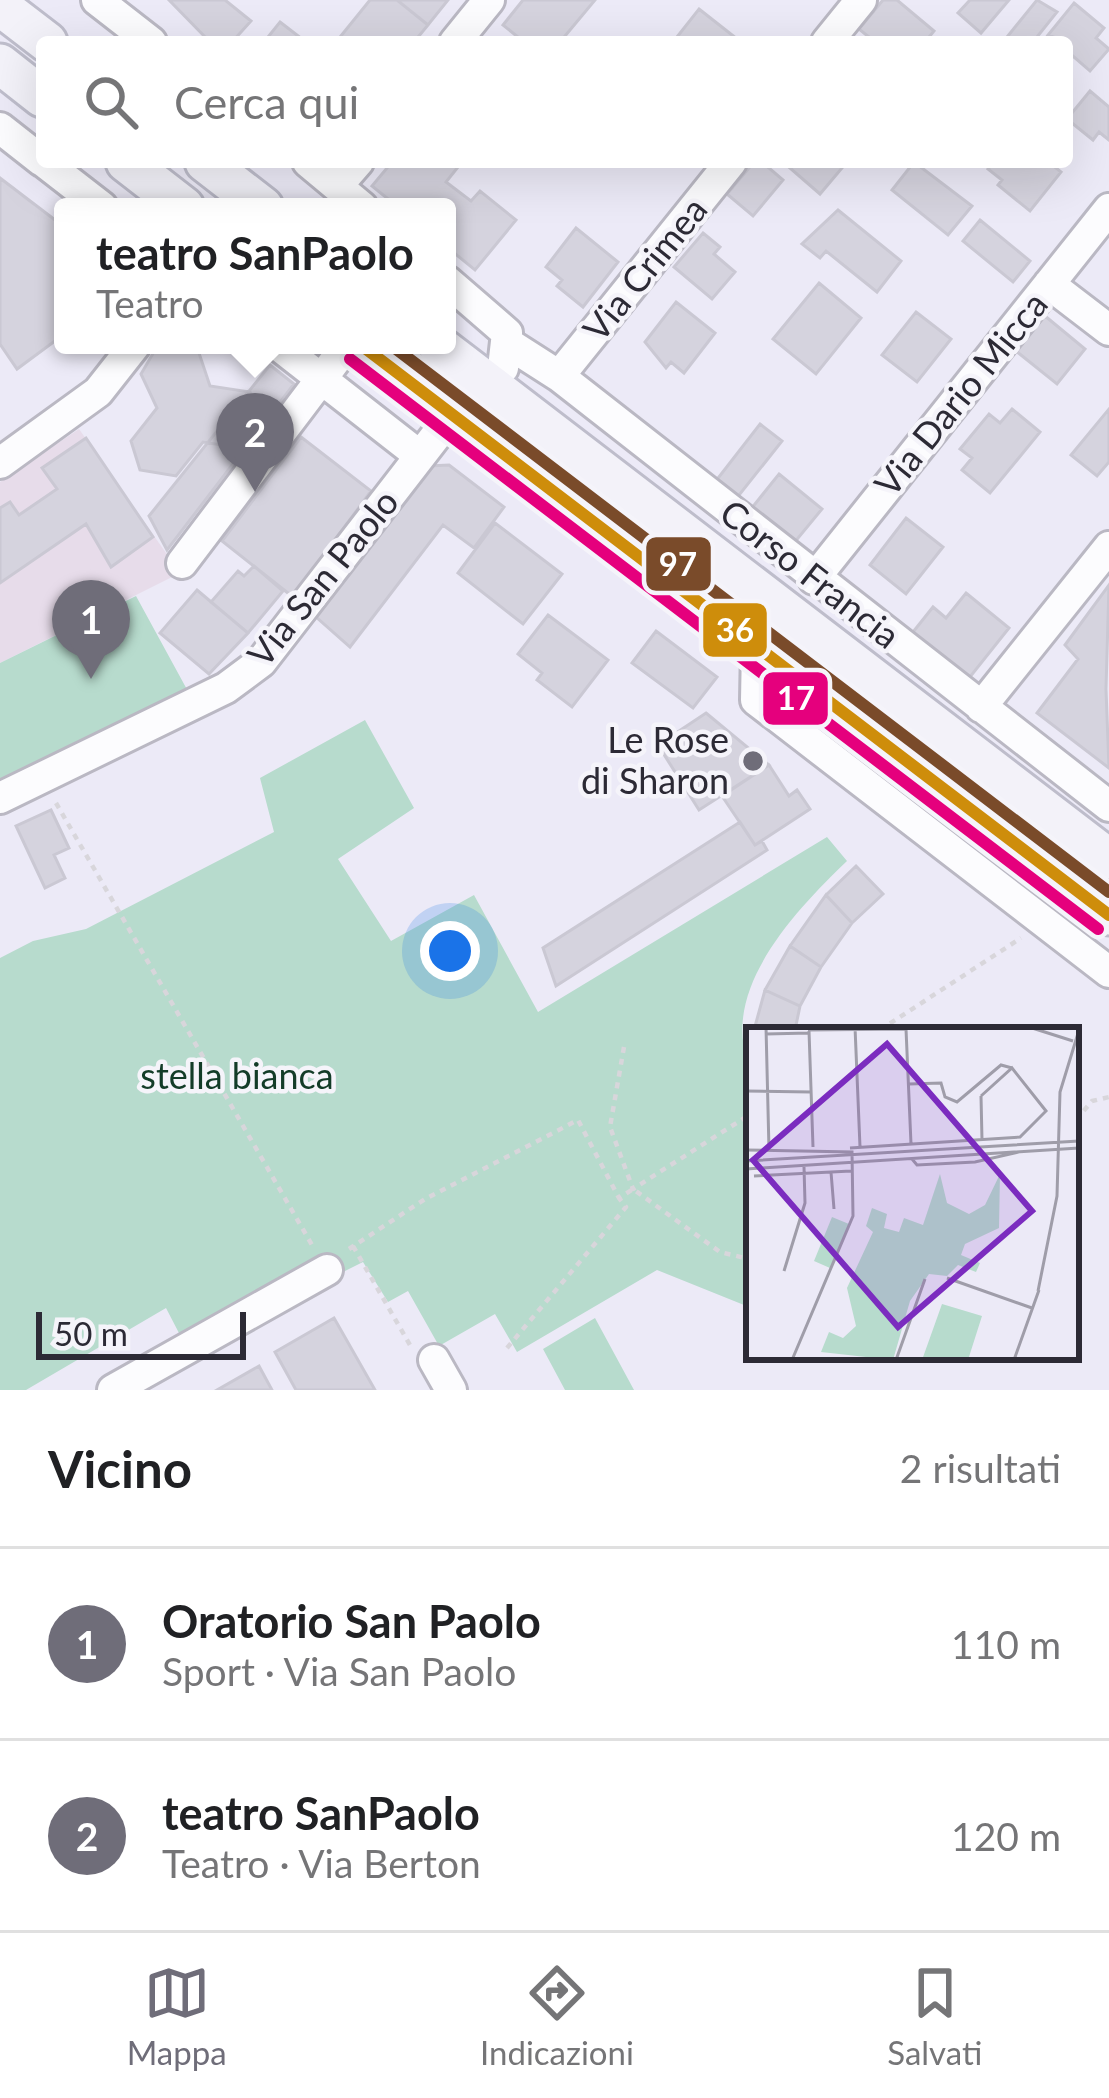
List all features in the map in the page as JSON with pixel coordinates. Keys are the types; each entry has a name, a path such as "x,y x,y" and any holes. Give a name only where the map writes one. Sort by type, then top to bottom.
{"main road":[{"path":"0,6 39,36"},
{"path":"0,64 36,92"},
{"path":"134,168 172,198"},
{"path":"212,168 245,198"},
{"path":"373,354 1109,915"},
{"name":"Corso Francia","path":"450,354 1109,859"}],"street":[{"path":"460,36 489,0"},
{"path":"832,36 861,0"},
{"path":"114,5 145,36"},
{"path":"0,128 36,156"},
{"path":"52,168 90,198"},
{"name":"Via Crimea","path":"560,376 726,168"},
{"name":"Via Dario Micca","path":"814,579 1109,209"},
{"path":"1049,284 1109,330"},
{"name":"Corso Francia","path":"456,288 496,321 509,344 560,376 1109,806"},
{"path":"488,384 503,368 509,344"},
{"path":"0,463 98,392 128,354"},
{"path":"289,354 420,456"},
{"path":"182,563 340,354"},
{"name":"Via San Paolo","path":"0,797 245,676 452,415 488,384"},
{"path":"981,707 1109,547"},
{"path":"757,647 756,700 1109,972"},
{"path":"113,1390 327,1270"},
{"path":"434,1360 451,1390"}],"path":[{"path":"42,777 327,1270 352,1246 425,1199 578,1120 626,1207 507,1348"},
{"path":"885,1027 1044,922"},
{"path":"624,1047 610,1127 633,1189 720,1252 746,1258"},
{"path":"1079,1116 1092,1101 1109,1097"},
{"path":"619,1198 746,1117"},
{"path":"352,1246 422,1366 434,1360"}],"shaded area":[{"path":"79,429 180,573 0,663 0,482"}],"green space":[{"path":"531,437 1109,881 1109,894 528,447 522,440"},
{"path":"136,596 190,695 0,790 0,663"},
{"name":"stella bianca","path":"365,720 414,808 338,859 391,941 474,895 538,1012 827,837 847,861 786,927 754,980 745,1008 746,1306 657,1270 517,1352 495,1314 439,1346 408,1291 388,1302 363,1262 311,1288 298,1269 180,1335 166,1308 26,1390 0,1390 0,958 33,941 86,929 274,832 260,778"},
{"path":"595,1318 634,1390 565,1390 543,1349"}],"building":[{"path":"169,0 225,0 251,21 237,36 204,36"},
{"path":"370,0 397,0 428,25 419,36 341,36"},
{"path":"397,0 448,0 428,25"},
{"path":"523,0 595,0 565,36 517,36 503,25"},
{"path":"883,0 897,0 934,31 930,36 868,36 859,29"},
{"path":"970,0 1009,0 981,33 958,13"},
{"path":"1037,0 1057,12 1038,36 1008,36"},
{"path":"1074,3 1104,28 1096,38 1109,49 1090,71 1073,56 1073,36 1048,35"},
{"path":"699,9 733,36 678,36"},
{"path":"280,22 298,36 269,36"},
{"path":"1090,91 1109,107 1109,140 1099,132 1093,140 1073,124 1073,112"},
{"path":"387,168 457,168 446,182 471,201 480,191 516,220 475,270 456,254 456,198 387,198 372,186"},
{"path":"749,168 769,168 783,180 753,216 727,194"},
{"path":"790,168 842,168 820,194"},
{"path":"909,168 922,168 972,206 948,235 892,190"},
{"path":"1056,168 1061,172 1030,211 998,185 1002,180 988,169"},
{"path":"0,178 54,219 54,342 17,369 0,344"},
{"path":"838,210 901,261 877,292 826,251 820,258 802,244"},
{"path":"980,220 1030,261 1013,282 963,241"},
{"path":"576,228 618,262 583,307 557,286 562,280 546,267"},
{"path":"703,233 720,247 714,254 735,272 712,299 674,267"},
{"path":"819,283 861,318 816,374 773,339"},
{"path":"676,302 715,333 684,373 671,362 666,368 645,342"},
{"path":"916,312 951,339 917,382 882,355"},
{"path":"1045,316 1085,349 1057,384 1016,351"},
{"path":"153,354 199,354 210,386 250,392 266,421 240,448 203,442 176,476 140,470 131,441 157,408 141,374"},
{"path":"270,365 294,384 167,550 149,516"},
{"path":"1012,409 1040,432 990,493 962,470 972,458 960,449 989,414 1000,423"},
{"path":"1109,409 1109,462 1097,476 1071,455"},
{"path":"760,424 782,441 736,499 715,482"},
{"path":"301,437 371,491 293,597 222,541"},
{"path":"86,438 153,537 111,567 86,524 0,583 0,508 10,502 19,515 57,489 42,468"},
{"path":"449,465 504,507 474,548 443,525 350,647 315,616 429,466"},
{"path":"779,474 822,509 794,543 751,509"},
{"path":"906,518 943,547 906,594 870,565"},
{"path":"495,523 562,574 523,624 458,573"},
{"path":"254,566 283,591 248,633 211,602 238,571 244,576"},
{"path":"1109,585 1109,768 1037,713 1078,659 1065,645"},
{"path":"197,590 248,633 209,674 160,633"},
{"path":"966,593 1009,628 966,682 909,637 933,607 946,618"},
{"path":"548,615 608,660 572,707 537,680 542,673 518,654"},
{"path":"656,631 717,677 693,708 632,663"},
{"path":"706,713 769,765 699,810 658,745"},
{"path":"769,765 789,796 797,790 810,809 755,845 722,796"},
{"path":"51,810 69,848 54,855 65,878 45,888 16,826"},
{"path":"740,822 755,845 762,841 767,850 556,986 543,948"},
{"path":"856,866 883,894 852,923 826,895"},
{"path":"826,895 852,923 821,967 790,946"},
{"path":"790,946 821,967 800,1006 765,990"},
{"path":"765,990 800,1006 796,1027 755,1027"},
{"path":"334,1318 375,1390 296,1390 275,1352"},
{"path":"259,1366 272,1390 217,1390"}],"transit line":[{"name":"36","path":"373,354 1109,915"},
{"name":"97","path":"403,354 1109,892"},
{"name":"17","path":"350,359 1098,929"}],"place":[{"name":"teatro SanPaolo","path":"255,492"},
{"name":"Oratorio San Paolo","path":"91,679"},
{"name":"Le Rose di Sharon","path":"753,761"}]}
